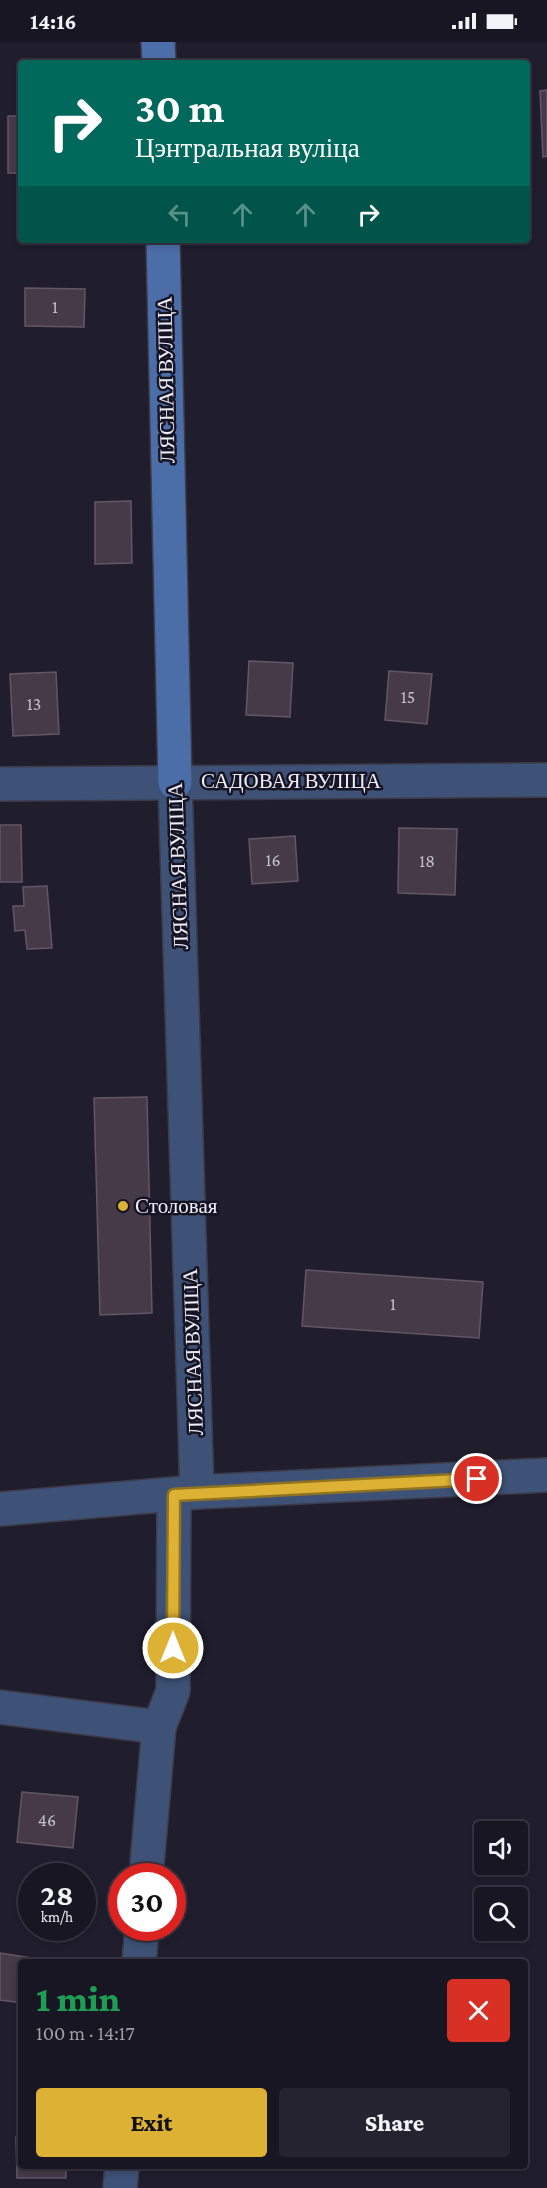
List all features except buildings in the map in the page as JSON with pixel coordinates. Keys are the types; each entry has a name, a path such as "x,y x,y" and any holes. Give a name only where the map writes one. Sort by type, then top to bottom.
{"street":[{"path":"158,42 159,60"},
{"name":"ЛЯСНАЯ ВУЛІЦА","path":"148,1863 159,1726 173,1691 186,1493 175,782 163,243"},
{"name":"САДОВАЯ ВУЛІЦА","path":"0,784 547,780"},
{"path":"0,1509 186,1493 547,1475"},
{"path":"0,1707 159,1726"},
{"path":"139,1959 141,1941"},
{"path":"120,2188 122,2169"}],"place":[{"name":"Столовая","path":"123,1206"}],"route":[{"path":"173,1648 174,1495 477,1479"}]}
